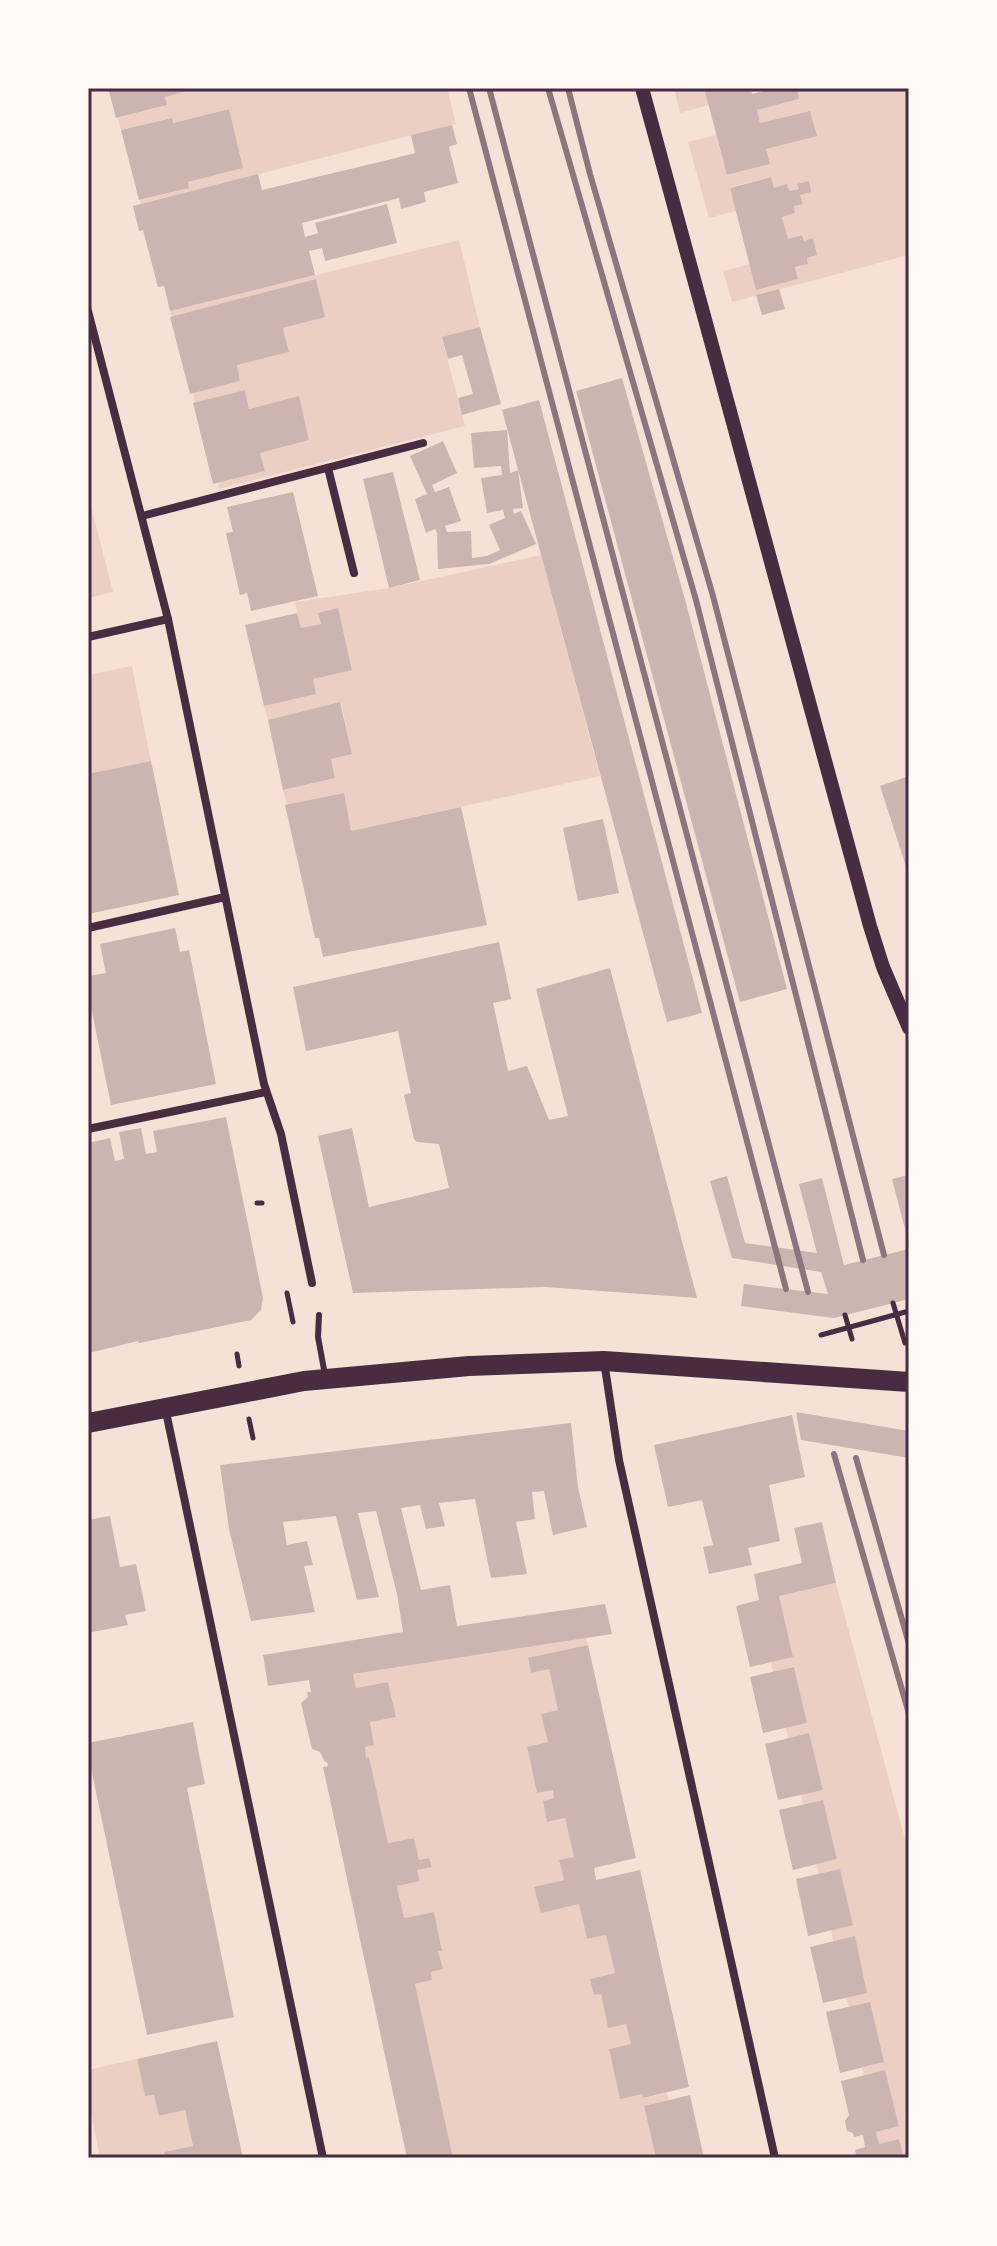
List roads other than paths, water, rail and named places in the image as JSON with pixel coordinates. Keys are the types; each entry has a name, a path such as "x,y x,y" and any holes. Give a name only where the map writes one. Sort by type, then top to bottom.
{"main road":[{"path":"88,1423 165,1406 325,1379 469,1366 604,1361 909,1382"}],"street":[{"path":"642,88 870,926 883,967 909,1028"},
{"path":"88,311 168,619 266,1092 281,1134 312,1283"},
{"path":"142,516 423,443"},
{"path":"328,468 354,573"},
{"path":"88,637 168,619"},
{"path":"88,928 225,897"},
{"path":"88,1129 266,1092"},
{"path":"604,1361 619,1460 775,2158"},
{"path":"165,1406 323,2158"}],"lane":[{"path":"319,1315 318,1337 325,1379"}],"railway":[{"path":"469,88 786,1289"},
{"path":"489,88 808,1292"},
{"path":"548,88 696,600 863,1260"},
{"path":"568,88 590,174 713,596 884,1255"},
{"path":"834,1454 909,1714"},
{"path":"856,1458 909,1644"}]}
